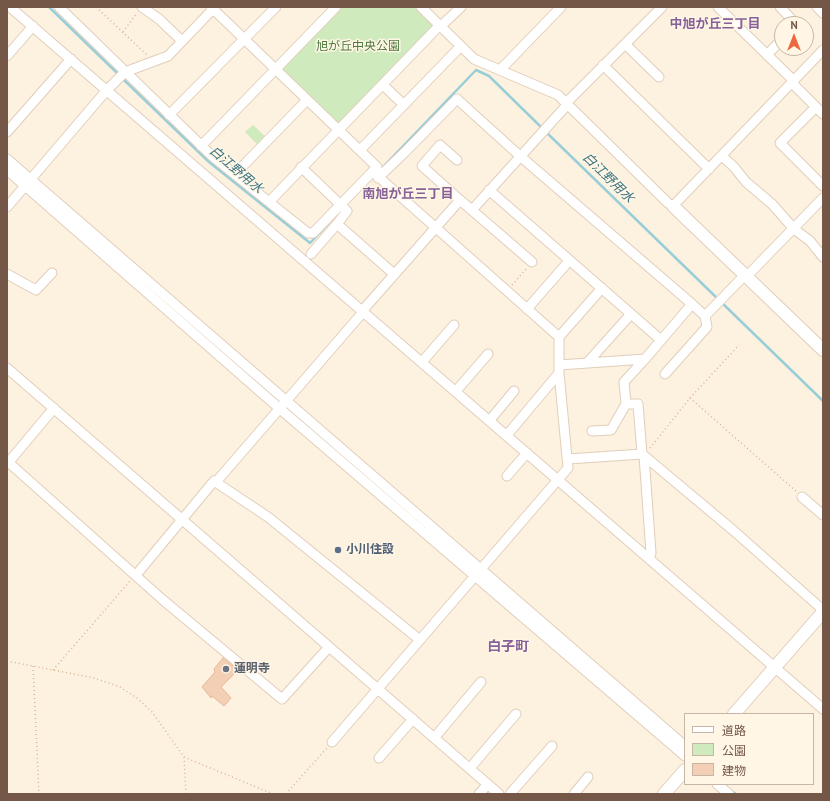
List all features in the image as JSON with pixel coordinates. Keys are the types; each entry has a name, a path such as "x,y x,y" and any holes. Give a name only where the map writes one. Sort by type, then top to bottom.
{"street":[{"path":"10,7 364,311 823,709"},
{"path":"59,7 201,146 308,233 313,233 340,205 375,175 406,152 457,99 520,156 705,316 707,327 665,374"},
{"path":"142,7 182,41"},
{"path":"169,115 276,7"},
{"path":"201,146 336,7"},
{"path":"421,7 474,59 558,95 668,203 746,275 823,350"},
{"path":"269,202 337,130 460,7"},
{"path":"500,70 561,7"},
{"path":"472,210 566,104 662,7"},
{"path":"718,7 820,110 780,143 823,186"},
{"path":"780,7 788,16"},
{"path":"817,7 823,13"},
{"path":"7,207 106,91 125,72 168,56 213,8 337,130 377,167 375,175"},
{"path":"7,56 33,26"},
{"path":"625,44 659,78"},
{"path":"360,150 461,46"},
{"path":"767,55 774,48"},
{"path":"673,206 823,50"},
{"path":"7,132 71,59"},
{"path":"603,65 709,169"},
{"path":"383,85 404,105"},
{"path":"235,174 307,100"},
{"path":"457,160 440,145 422,166 532,262"},
{"path":"722,156 734,167 746,182 772,204 794,229 810,241 823,257"},
{"path":"7,159 28,183 283,404 479,573 684,745"},
{"path":"301,167 347,212 311,254"},
{"path":"7,170 28,183"},
{"path":"375,175 559,337"},
{"path":"489,190 661,340"},
{"path":"705,316 794,229 823,198"},
{"path":"136,575 214,481 216,482 364,311 394,274 460,200"},
{"path":"337,224 394,274"},
{"path":"527,309 569,260"},
{"path":"7,274 36,290 52,273"},
{"path":"332,742 568,468 559,369 559,337 602,288"},
{"path":"592,431 611,430 626,404 624,382 692,304"},
{"path":"587,363 631,314"},
{"path":"422,362 454,325"},
{"path":"456,391 488,354"},
{"path":"507,435 559,369 587,363 644,359"},
{"path":"7,368 499,794"},
{"path":"490,420 514,391"},
{"path":"626,404 638,404 651,553 649,558"},
{"path":"54,408 8,462 136,575 282,699 329,647"},
{"path":"507,476 527,453"},
{"path":"568,459 643,455 734,531 823,611 735,713"},
{"path":"216,482 268,517 420,640"},
{"path":"802,497 823,515"},
{"path":"479,573 684,755"},
{"path":"434,737 481,682"},
{"path":"470,768 516,714"},
{"path":"379,758 413,719"},
{"path":"510,794 552,746"},
{"path":"664,794 684,771"},
{"path":"574,794 588,777"},
{"path":"479,794 488,784"},
{"path":"718,785 729,794"}],"path":[{"path":"96,7 153,61"},
{"path":"123,32 142,7"},
{"path":"507,291 532,262"},
{"path":"643,455 690,398 739,345"},
{"path":"690,398 802,497"},
{"path":"53,670 136,575"},
{"path":"7,661 105,681 120,687 137,698 152,712 184,757 273,794"},
{"path":"33,666 39,794"},
{"path":"286,794 332,742"},
{"path":"184,757 186,794"}],"green space":[{"name":"旭が丘中央公園","path":"341,7 417,7 434,24 434,27 340,124 334,122 282,72 282,68"},
{"path":"253,125 266,137 258,145 245,132"}],"building":[{"path":"223,658 238,670 221,687 231,698 224,706 212,696 211,698 202,687 215,672 214,669"}],"waterway":[{"name":"白江野用水","path":"49,7 116,72"},
{"name":"白江野用水","path":"382,168 476,70 489,76 542,128"},
{"name":"白江野用水","path":"124,80 209,162 310,243 328,224"},
{"name":"白江野用水","path":"546,132 823,401"},
{"path":"730,790 736,794"}],"place":[{"name":"小川住設","path":"338,550"},
{"name":"蓮明寺","path":"226,669"}],"district":[{"name":"中旭が丘三丁目","path":"715,24"},
{"name":"南旭が丘三丁目","path":"408,194"},
{"name":"白子町","path":"508,647"}]}
